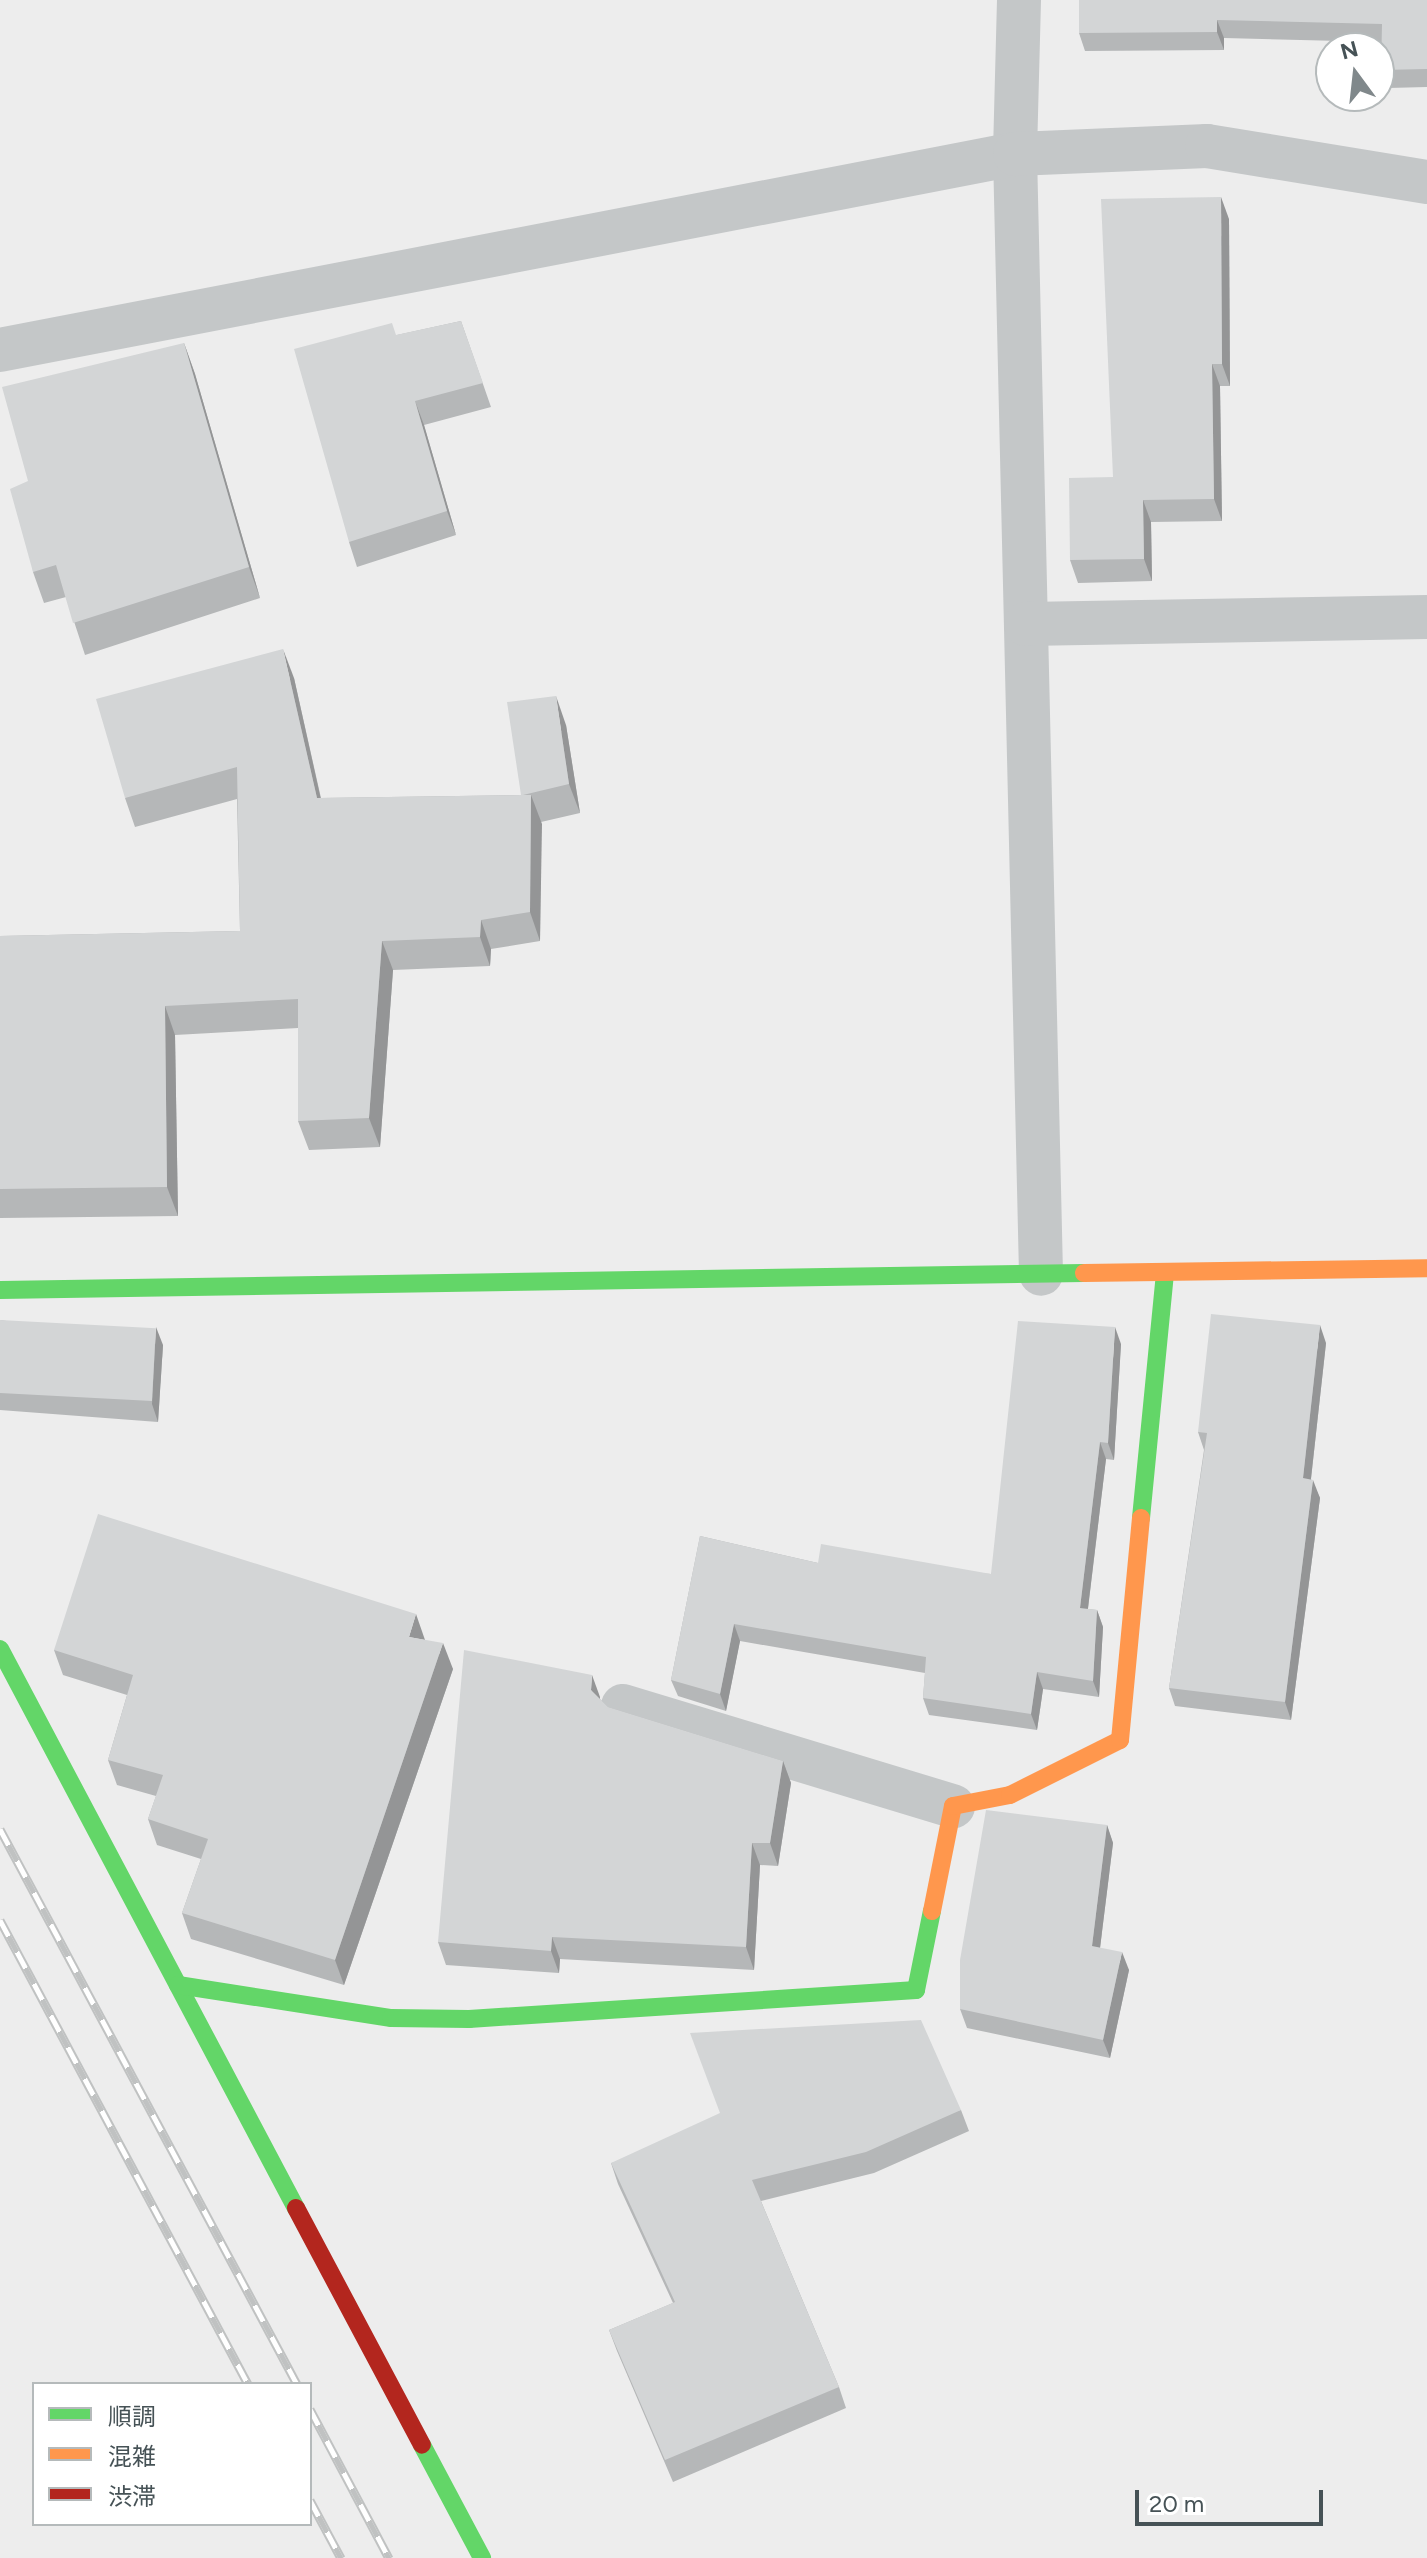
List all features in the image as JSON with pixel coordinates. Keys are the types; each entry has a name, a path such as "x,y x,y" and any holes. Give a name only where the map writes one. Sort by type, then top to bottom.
{"street":[{"path":"1019,0 1015,154 1041,1274"},
{"path":"0,350 1015,154 1207,146 1427,182"},
{"path":"1026,624 1427,617"},
{"path":"0,1290 1427,1268"},
{"path":"623,1706 953,1806 1010,1795 1120,1740 1165,1272"},
{"path":"0,1649 482,2558"},
{"path":"178,1985 391,2018 469,2019 916,1990 953,1806"}],"building":[{"path":"1079,0 1427,0 1427,69 1395,70 1395,32 1382,32 1382,24 1217,20 1217,32 1079,33"},
{"path":"1221,197 1222,364 1212,364 1214,499 1143,500 1144,559 1070,560 1069,478 1113,477 1101,199"},
{"path":"461,321 483,383 415,401 447,511 349,542 294,349 392,323 396,335"},
{"path":"184,343 249,567 73,623 56,565 33,572 10,489 28,481 2,387"},
{"path":"283,649 317,798 521,795 507,702 556,696 569,784 523,795 531,795 530,912 481,920 480,937 382,941 369,1118 298,1121 298,999 165,1006 167,1187 0,1189 0,936 240,931 237,767 125,798 96,699"},
{"path":"1211,1314 1320,1325 1303,1478 1313,1480 1285,1702 1169,1688 1207,1433 1198,1432"},
{"path":"0,1320 156,1328 152,1401 0,1393"},
{"path":"1018,1321 1115,1327 1108,1443 1100,1442 1080,1608 1097,1610 1093,1681 1037,1672 1031,1714 923,1698 926,1657 734,1624 720,1694 671,1680 700,1536 818,1563 821,1544 991,1574"},
{"path":"98,1514 416,1614 409,1637 443,1643 335,1960 182,1913 208,1839 148,1819 163,1775 108,1760 133,1675 54,1650"},
{"path":"464,1650 592,1675 591,1690 608,1707 783,1761 770,1843 752,1843 746,1947 552,1937 551,1951 438,1942"},
{"path":"986,1810 1107,1825 1092,1946 1122,1952 1103,2040 960,2009 960,1960"},
{"path":"921,2020 961,2110 866,2152 752,2180 839,2387 665,2460 609,2330 675,2302 611,2163 720,2113 690,2033"}],"railway":[{"path":"0,1829 296,2382"},
{"path":"0,1920 247,2382"},
{"path":"312,2413 389,2558"},
{"path":"312,2504 341,2558"}],"traffic: fast":[{"path":"1141,1518 1165,1272"},
{"path":"0,1290 1084,1273"},
{"path":"0,1649 296,2208"},
{"path":"178,1985 391,2018 469,2019 916,1990 932,1911"},
{"path":"422,2445 482,2558"}],"traffic: slow":[{"path":"1084,1273 1427,1268"},
{"path":"932,1911 953,1806 1010,1795 1120,1740 1141,1518"}],"traffic: jam":[{"path":"296,2208 422,2445"}]}
